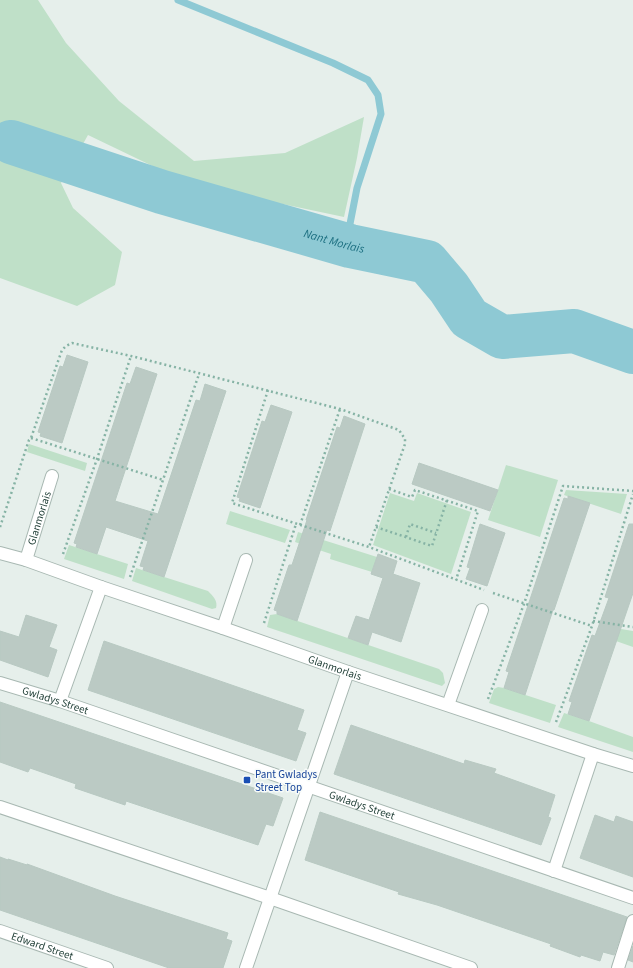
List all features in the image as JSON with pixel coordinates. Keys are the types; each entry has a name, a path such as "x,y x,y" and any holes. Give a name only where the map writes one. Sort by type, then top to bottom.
{"street":[{"name":"Glanmorlais","path":"26,560 52,476"},
{"name":"Glanmorlais","path":"0,553 26,560 348,672 633,766"},
{"path":"223,628 246,560"},
{"path":"60,701 101,587"},
{"path":"448,705 482,610"},
{"path":"246,968 348,672"},
{"name":"Gwladys Street","path":"0,683 60,701 633,898"},
{"path":"554,871 593,754"},
{"path":"0,807 270,898 471,968"},
{"path":"618,968 633,921"},
{"name":"Edward Street","path":"0,931 107,968"}],"path":[{"path":"0,527 29,440 32,438 62,350 72,343 131,356 340,409 399,430 405,439 404,444 369,547"},
{"path":"56,571 97,459 131,356"},
{"path":"124,595 199,374"},
{"path":"268,390 232,503 369,547 456,580 592,626"},
{"path":"300,526 340,409"},
{"path":"32,438 163,480"},
{"path":"482,717 524,604 563,486 633,491"},
{"path":"389,489 412,497 414,490 478,511 456,580"},
{"path":"549,739 592,626 633,494"},
{"path":"376,527 432,546 447,500"},
{"path":"258,640 296,524"},
{"path":"406,537 410,524 436,533"},
{"path":"593,621 633,627"}],"green space":[{"path":"0,0 38,0 66,43 119,101 194,161 285,153 364,117 344,217 192,185 88,135 61,183 73,208 122,252 115,285 77,306 0,278"},
{"path":"29,444 87,463 85,471 27,452"},
{"path":"506,465 558,480 540,537 488,520"},
{"path":"566,490 627,494 621,514 564,495"},
{"path":"390,493 414,501 417,493 471,512 451,574 373,545"},
{"path":"230,511 290,530 285,543 226,524"},
{"path":"298,532 377,557 372,572 330,559 331,554 295,542"},
{"path":"69,545 128,564 124,579 64,559"},
{"path":"136,568 208,591 216,601 216,608 212,609 132,581"},
{"path":"277,614 439,669 443,673 445,683 442,686 267,627 270,615"},
{"path":"615,628 633,631 633,647 596,634 603,629"},
{"path":"498,687 556,705 550,723 489,703 494,689"},
{"path":"564,713 633,737 633,752 558,727"}],"building":[{"path":"67,355 88,362 62,443 40,436 41,433 38,432 60,366 63,367"},
{"path":"136,367 157,374 115,501 158,514 196,400 200,401 205,384 226,391 164,577 143,570 144,567 140,566 148,541 106,527 97,554 76,547 77,544 74,543 127,383 130,384"},
{"path":"271,405 292,412 260,508 239,501 240,498 237,497 262,421 265,422"},
{"path":"344,416 365,424 330,531 327,530 297,621 277,614 277,611 274,610 289,565 292,565 337,427 340,428"},
{"path":"419,463 498,490 490,511 412,484"},
{"path":"568,496 590,503 525,695 504,688 509,672 506,671 564,498 568,499"},
{"path":"480,524 505,533 487,586 466,579 470,568 467,567"},
{"path":"629,524 633,524 633,593 589,721 568,714 572,702 569,701 592,635 595,636 609,598 605,597"},
{"path":"378,554 397,561 393,574 420,583 401,642 372,632 368,645 348,638 356,616 369,620 383,578 371,574"},
{"path":"26,615 57,625 49,647 57,650 48,677 0,660 0,631 19,637"},
{"path":"104,641 304,710 297,730 306,733 296,761 88,690"},
{"path":"0,702 283,798 273,826 266,824 258,845 126,801 125,805 75,788 76,784 30,768 28,772 0,762"},
{"path":"351,725 464,764 465,760 496,769 494,773 555,795 548,817 551,818 541,845 334,774"},
{"path":"320,812 627,917 614,955 603,952 600,961 581,955 580,957 550,946 551,944 437,905 398,894 399,892 305,860"},
{"path":"595,815 614,822 616,816 633,822 633,877 580,858"},
{"path":"0,857 27,864 115,896 228,933 226,939 232,941 223,968 169,968 0,910"},
{"path":"633,946 633,962 628,960"}],"waterway":[{"path":"178,0 333,63 368,80 378,95 381,114 357,188 349,229 350,246"},
{"name":"Nant Morlais","path":"11,142 162,192 350,246 427,262 449,288 469,318 502,337 574,331 633,352"}],"place":[{"name":"Pant Gwladys Street Top","path":"247,780"}]}
